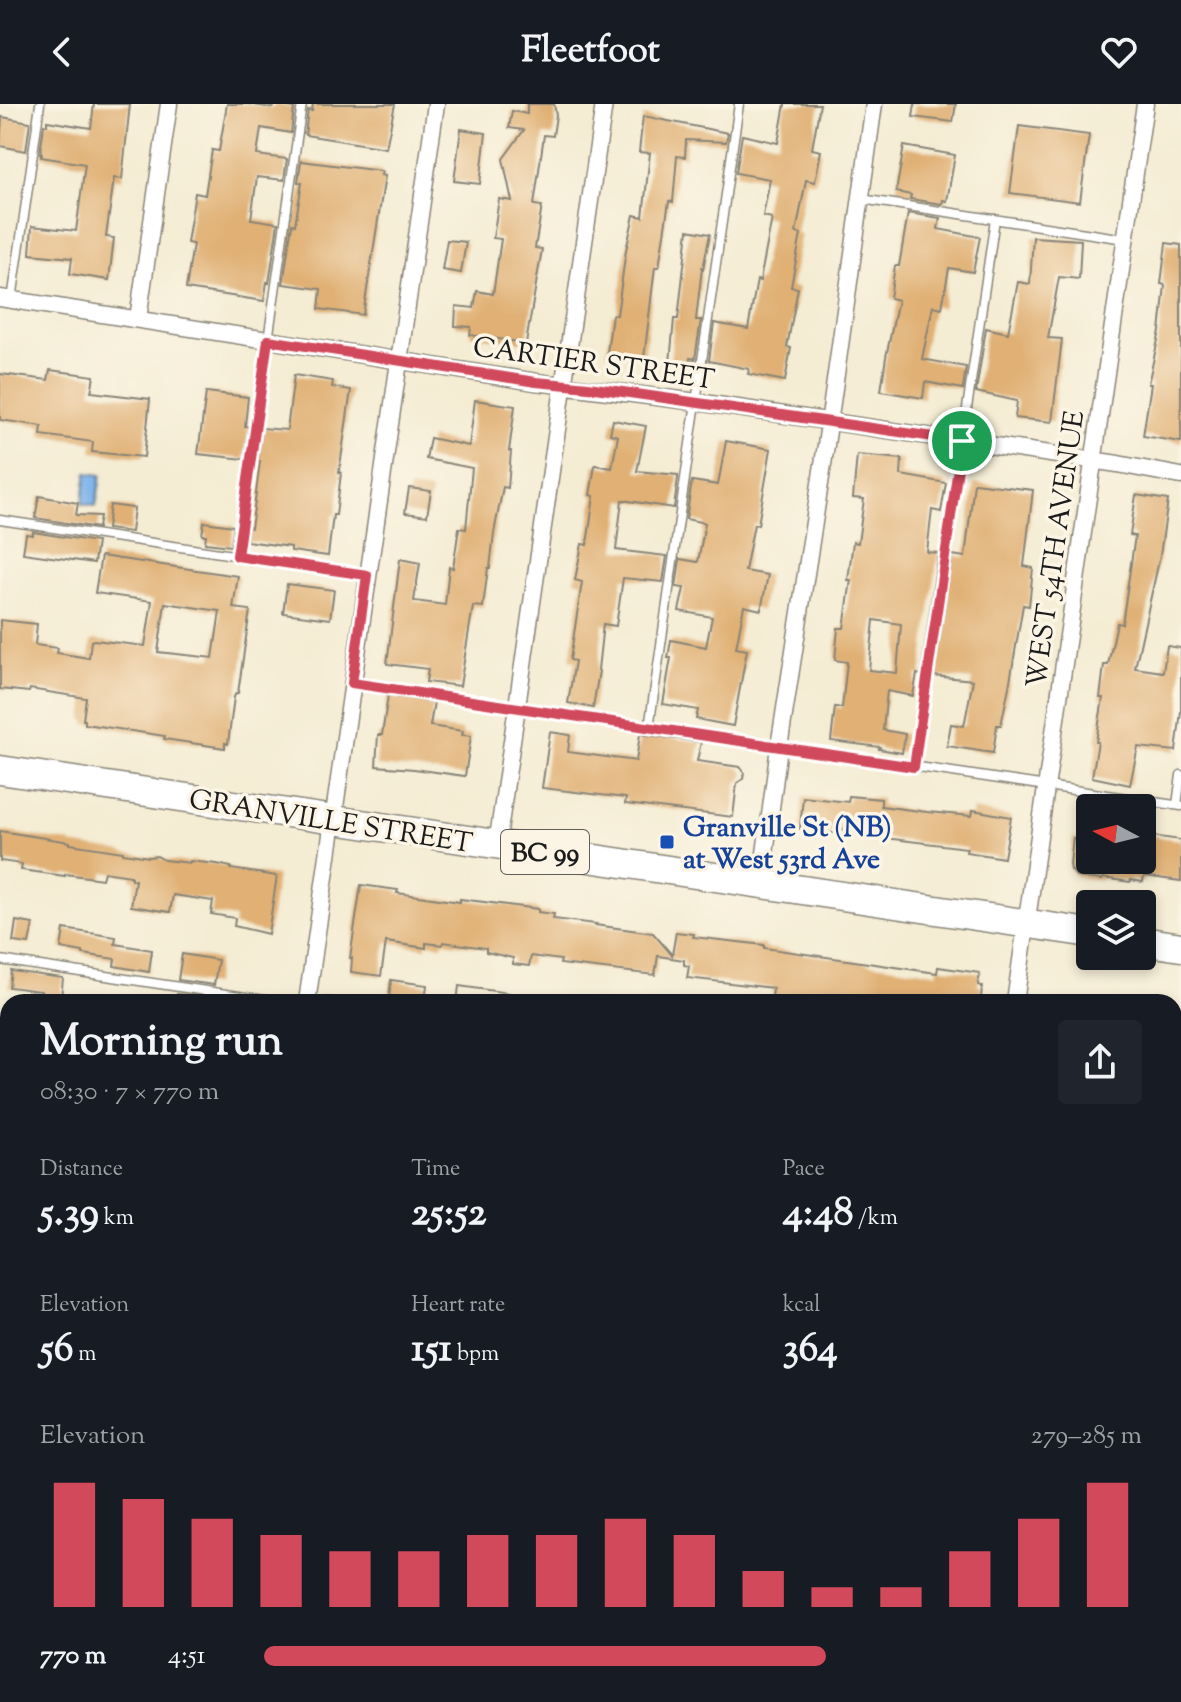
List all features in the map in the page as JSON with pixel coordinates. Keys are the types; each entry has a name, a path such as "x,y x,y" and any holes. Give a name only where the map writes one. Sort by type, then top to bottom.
{"highway":[{"name":"GRANVILLE STREET","path":"0,770 1076,931"},
{"path":"1156,943 1181,947"}],"street":[{"path":"138,319 169,104"},
{"path":"308,994 436,104"},
{"path":"497,845 604,104"},
{"path":"761,884 874,104"},
{"name":"WEST 54TH AVENUE","path":"1016,994 1145,104"},
{"name":"CARTIER STREET","path":"6,299 536,382 697,402 1093,460 1181,476"}],"lane":[{"path":"6,299 40,104"},
{"path":"237,556 302,104"},
{"path":"649,728 739,104"},
{"path":"860,199 1125,239"},
{"path":"914,767 995,219"},
{"path":"0,520 367,575"},
{"path":"352,683 1179,805 1181,775"},
{"path":"0,960 226,994"}],"water":[{"path":"87,473 101,475 96,506 82,504"}],"building":[{"path":"94,104 130,104 122,179 114,178 106,237 114,238 109,280 70,274 72,258 30,254 32,226 76,231 85,164 41,157 44,125 47,121 91,128"},
{"path":"227,104 273,108 274,104 294,108 291,133 261,128 257,155 287,159 284,180 257,177 251,219 278,223 264,301 186,289 193,244 187,243 195,193 205,195 212,150 219,151"},
{"path":"313,104 395,104 386,148 305,135 308,110 312,111"},
{"path":"527,104 554,104 556,115 553,136 544,135 534,205 542,206 535,248 542,249 526,343 470,335 471,327 455,326 456,306 474,308 477,291 493,294 501,239 493,238 499,199 512,201 503,159 524,130 509,128 512,111 527,114"},
{"path":"785,104 820,104 812,149 821,151 815,182 806,180 796,233 801,234 791,287 798,288 787,347 791,348 785,381 748,374 749,369 709,361 714,323 748,329 772,218 763,216 770,179 736,173 742,135 778,143"},
{"path":"915,104 956,104 953,122 913,117"},
{"path":"643,116 728,133 726,142 686,140 685,157 677,156 673,202 669,201 659,267 655,267 644,358 607,353 612,315 617,315 634,215 643,217 650,153 639,152"},
{"path":"2,117 30,122 26,151 0,146"},
{"path":"1019,126 1089,135 1080,202 1010,193"},
{"path":"461,129 486,133 480,184 454,181"},
{"path":"904,146 955,155 947,201 943,200 942,204 910,199 911,195 896,192"},
{"path":"301,161 382,171 381,175 385,176 363,315 319,309 321,289 283,284 302,183 298,182"},
{"path":"908,213 940,218 938,229 980,237 973,272 949,268 942,308 933,306 922,359 966,367 963,389 925,382 923,398 881,391 898,300 890,298"},
{"path":"688,230 710,234 702,268 696,320 701,320 695,359 690,358 689,364 670,363 674,319 678,319"},
{"path":"1033,237 1081,240 1079,279 1059,277 1048,338 1062,339 1052,422 1015,418 1017,401 976,392 986,328 1008,333 1018,282 1030,284"},
{"path":"447,240 466,242 461,273 442,270"},
{"path":"1166,243 1181,245 1181,442 1143,436 1151,384 1148,384 1160,331"},
{"path":"50,370 94,376 91,392 150,399 144,457 92,452 93,442 41,435 42,426 0,420 0,374 48,380"},
{"path":"294,375 333,381 332,387 351,390 328,556 246,541 255,501 262,428 287,430"},
{"path":"206,392 248,397 245,426 249,427 244,459 198,454"},
{"path":"475,400 515,406 508,488 503,487 483,607 473,606 460,686 426,682 428,669 387,664 400,559 420,563 414,601 445,605 449,567 453,568 459,528 466,529 472,468 426,459 430,438 469,446"},
{"path":"613,420 646,426 637,471 678,475 678,478 674,508 622,500 616,550 667,556 663,582 623,578 616,626 603,624 593,708 568,703 575,661 570,660 582,582 575,580 582,544 587,545 595,465 612,468 618,436 610,434"},
{"path":"726,441 771,449 758,525 754,524 745,571 768,575 761,610 744,606 736,648 747,650 733,726 696,719 698,710 663,704 671,640 706,647 712,617 679,611 684,588 676,587 680,559 698,562 705,523 686,519 692,481 718,485"},
{"path":"857,455 902,459 901,475 946,483 941,512 932,510 927,552 938,553 921,675 917,674 913,696 887,691 883,730 905,734 902,753 831,741 835,707 842,708 847,662 835,660 838,628 844,628 853,542 858,543 864,499 853,498","holes":["874,620 901,624 897,673 869,670"]},
{"path":"974,483 1033,490 1024,566 1033,568 1029,606 1023,605 1009,687 1001,725 997,725 993,753 947,746 951,724 964,726 973,680 934,676 952,555 965,557"},
{"path":"409,488 431,491 427,516 405,513"},
{"path":"1136,495 1168,500 1160,556 1135,668 1163,672 1167,646 1181,648 1181,711 1176,751 1138,747 1130,785 1092,777 1103,698 1100,698 1104,665 1108,665 1117,623 1122,624 1135,536 1130,535"},
{"path":"39,496 78,503 76,515 100,516 98,528 35,518"},
{"path":"110,505 134,508 131,532 107,529"},
{"path":"204,522 234,526 231,546 205,543 206,535 202,535"},
{"path":"33,532 97,542 94,563 23,553 26,534 33,535"},
{"path":"101,556 238,576 233,608 250,610 238,693 234,697 225,748 85,724 86,698 30,689 29,692 0,689 0,620 37,624 35,645 58,648 57,653 89,658 91,641 94,640 145,646 152,601 95,593","holes":["165,603 220,611 213,658 158,652"]},
{"path":"287,584 334,590 330,619 283,613"},
{"path":"388,695 434,702 430,726 463,731 462,735 471,736 465,776 376,766 378,735 382,735"},
{"path":"550,732 570,735 568,752 636,761 640,734 701,742 697,761 740,767 744,772 743,779 737,783 733,817 625,804 626,798 542,788"},
{"path":"849,796 881,799 881,806 927,812 972,816 973,810 1011,817 1004,858 966,852 967,848 884,838 885,834 842,829 841,834 800,829 803,797 848,802"},
{"path":"0,831 277,876 268,934 234,926 235,918 211,914 213,901 173,895 170,912 131,906 135,880 131,880 131,876 104,872 102,879 21,870 22,864 0,861"},
{"path":"1156,837 1181,840 1181,881 1144,876 1143,882 1077,877 1070,864 1073,838 1076,839 1076,874 1156,874"},
{"path":"361,885 460,902 460,899 538,909 538,912 554,914 553,919 653,933 672,955 676,932 937,973 938,967 980,973 978,985 982,986 981,994 772,994 773,988 687,978 689,966 684,965 684,960 658,956 655,975 560,964 561,960 531,956 529,966 513,964 513,958 486,952 486,948 443,942 442,945 426,943 426,948 386,942 381,976 351,972 350,958"},
{"path":"16,921 33,924 29,944 13,942"},
{"path":"64,929 116,937 115,944 152,950 149,972 114,966 115,959 61,948"},
{"path":"182,954 218,960 214,985 178,980"},
{"path":"11,971 63,978 61,994 40,994 41,991 9,987"},
{"path":"391,980 427,985 426,994 389,994"},
{"path":"459,986 509,993 509,994 458,994"}],"place":[{"name":"Granville St (NB) at West 53rd Ave","path":"667,842"}],"route":[{"path":"268,340 536,382 962,441 914,767 352,683 367,575 237,556 268,340"}]}
